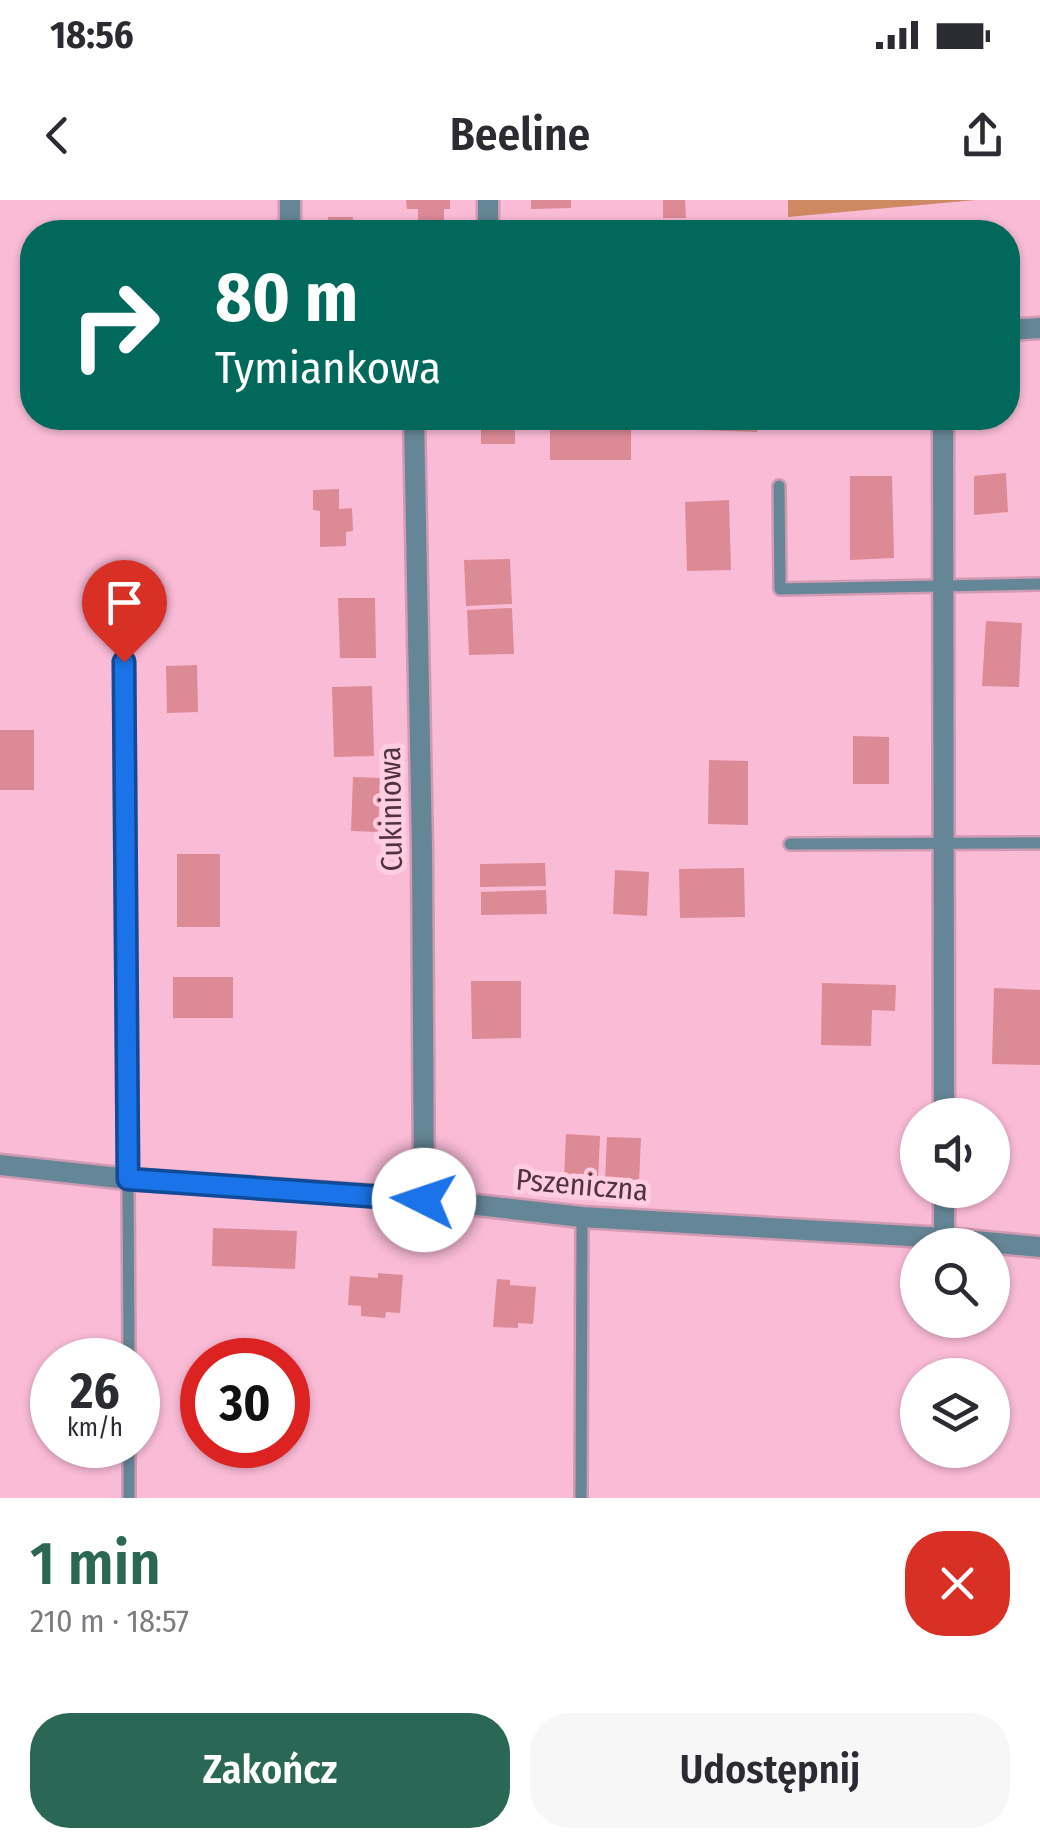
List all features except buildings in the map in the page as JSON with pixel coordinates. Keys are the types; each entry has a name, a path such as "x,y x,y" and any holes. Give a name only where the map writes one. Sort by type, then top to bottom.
{"street":[{"name":"Cukiniowa","path":"414,430 424,1200"},
{"path":"943,430 944,1098"},
{"path":"124,662 128,1179"},
{"name":"Pszeniczna","path":"0,1166 424,1200 582,1217 900,1235"},
{"name":"Pszeniczna","path":"1010,1244 1040,1247"}],"lane":[{"path":"778,486 780,588 1040,584"},
{"path":"790,844 1040,843"},
{"path":"128,1179 129,1338"},
{"path":"581,1498 582,1217"},
{"path":"129,1468 130,1498"}],"shaded area":[{"path":"788,200 976,200 788,217"}],"route":[{"path":"124,662 128,1179 424,1200"}]}
